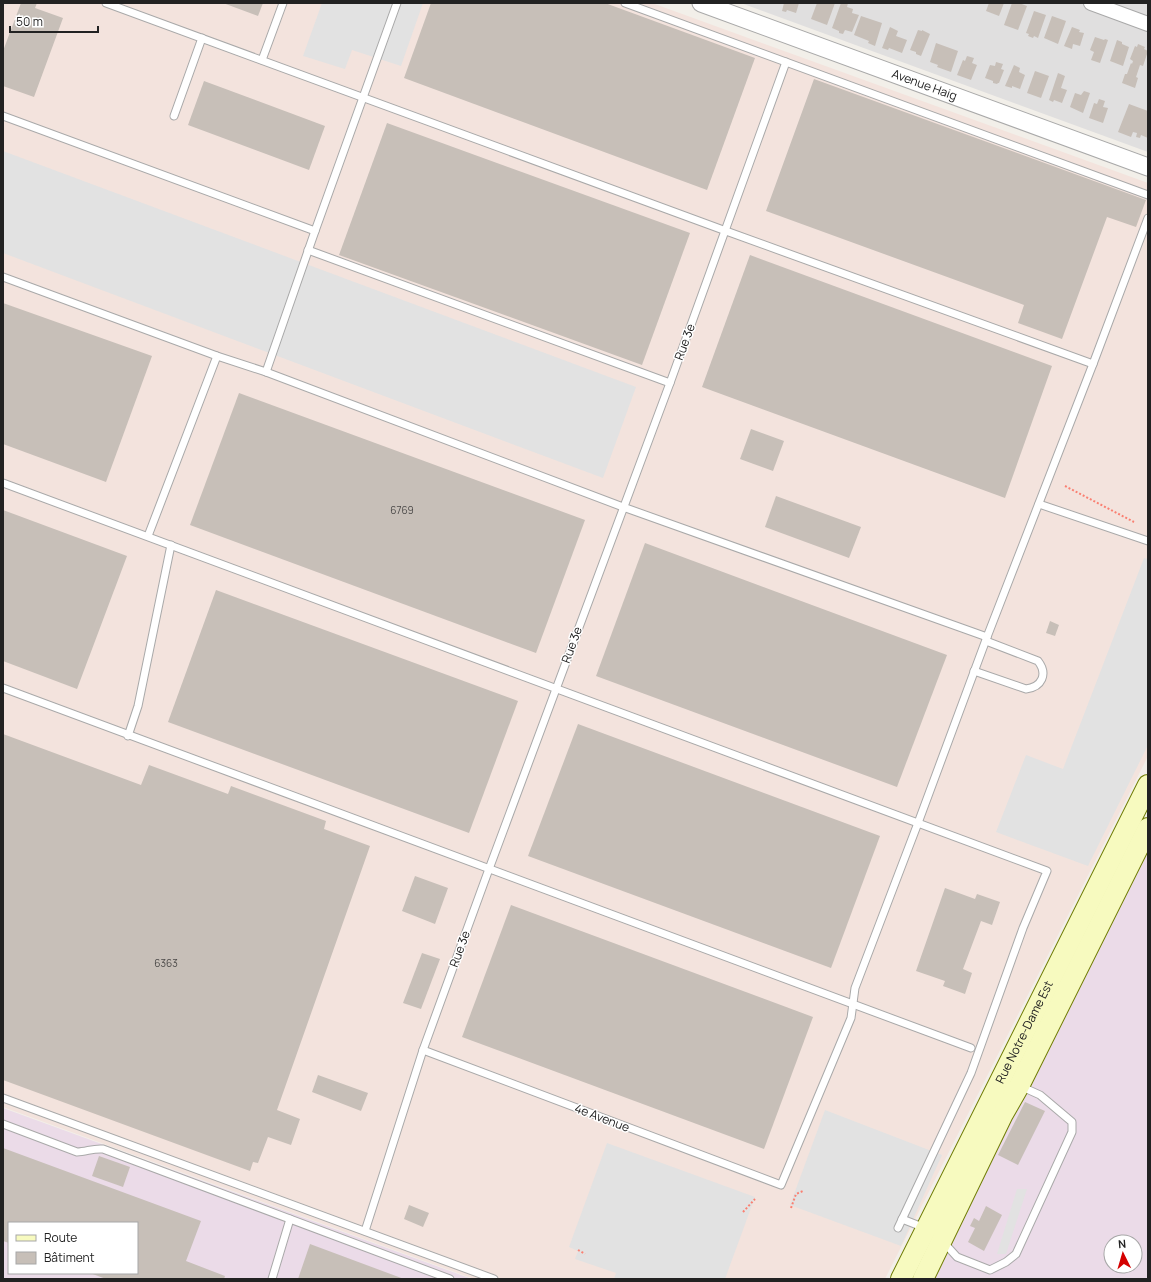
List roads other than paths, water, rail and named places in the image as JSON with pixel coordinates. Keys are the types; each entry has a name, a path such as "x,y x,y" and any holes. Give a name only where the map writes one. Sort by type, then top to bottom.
{"main road":[{"name":"Rue Notre-Dame Est","path":"923,1279 1004,1114 1010,1082 1148,785"},
{"name":"Rue Notre-Dame Est","path":"901,1279 924,1232 1010,1082 1148,828"},
{"path":"924,1232 940,1244"}],"street":[{"name":"Avenue Haig","path":"701,3 731,8 1148,167"},
{"path":"1091,3 1148,24"}],"lane":[{"path":"106,3 1093,364"},
{"path":"262,60 283,3"},
{"path":"266,372 308,250 397,3"},
{"path":"625,3 1148,195"},
{"path":"174,116 202,38"},
{"name":"Rue 3e","path":"365,1231 423,1050 726,231 786,62"},
{"path":"3,116 315,231"},
{"path":"852,1004 854,988 1148,218"},
{"path":"308,250 670,383"},
{"path":"3,277 217,356 266,372 623,508 987,639 1038,661 1042,665 1043,672 1039,684 1034,688 1026,689 974,671"},
{"path":"148,536 217,356"},
{"path":"3,483 1048,871 1023,928 972,1073 898,1228"},
{"path":"1040,504 1148,541"},
{"path":"128,736 138,706 171,546"},
{"path":"3,688 128,736 971,1048"},
{"name":"4e Avenue","path":"423,1050 781,1185 851,1018 852,1004"},
{"path":"940,1244 947,1246 957,1257 990,1270 1006,1262 1016,1254 1072,1132 1072,1122 1040,1095 1010,1082"},
{"path":"3,1098 494,1279"},
{"path":"3,1124 77,1152 84,1152 97,1148 103,1149 450,1279"},
{"path":"272,1279 290,1219"},
{"path":"902,1219 924,1232"}]}
